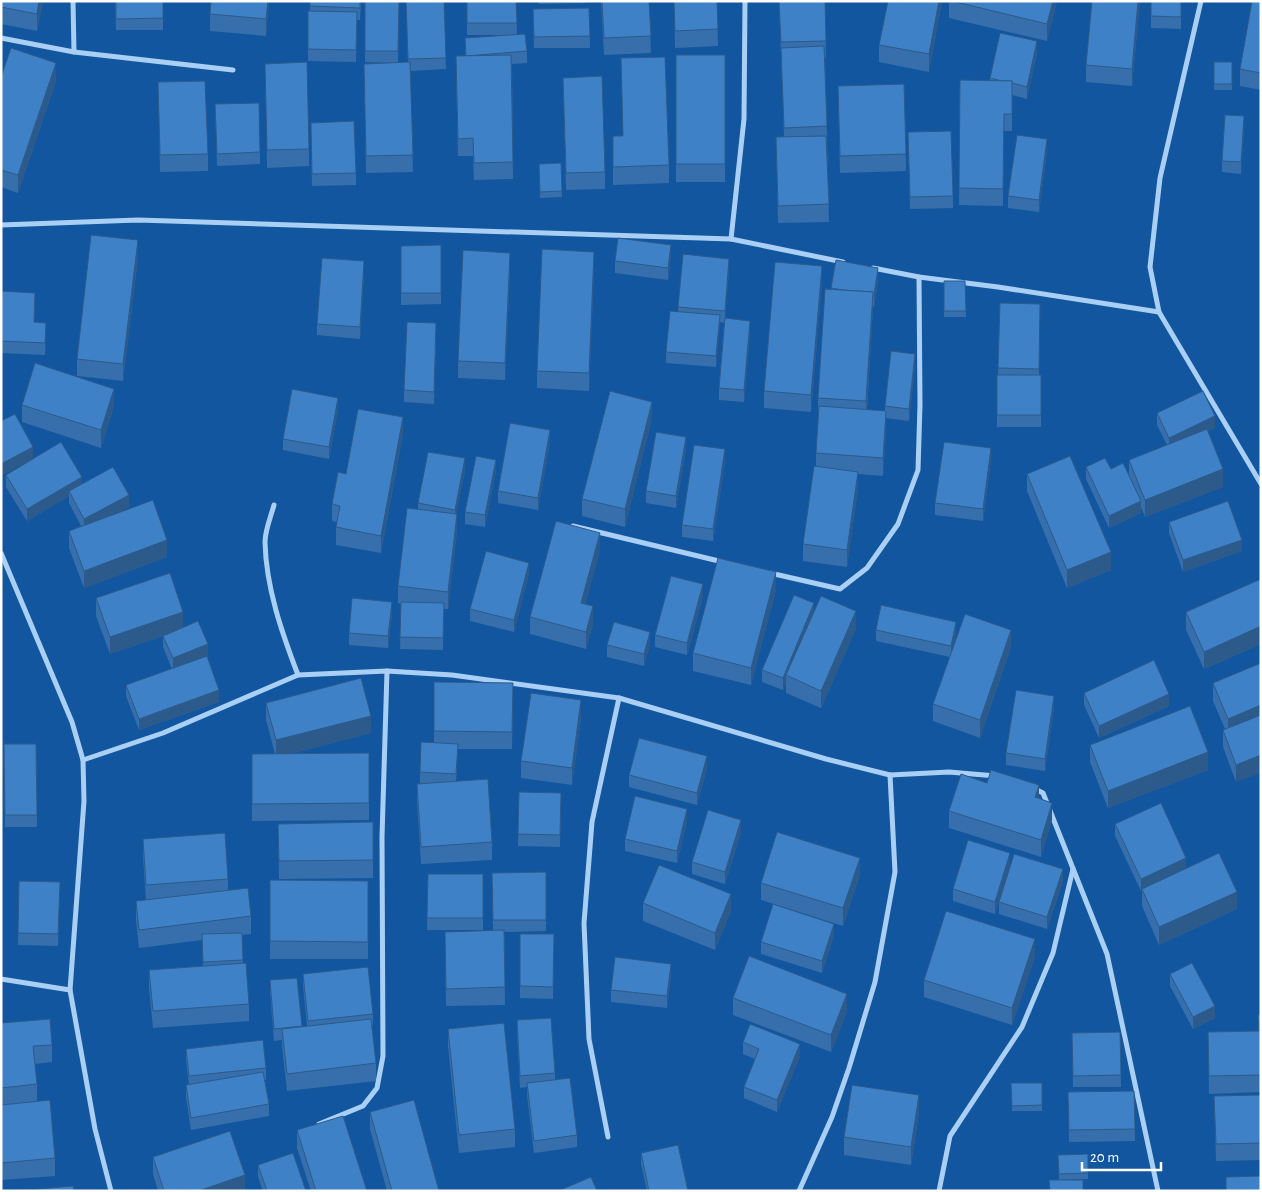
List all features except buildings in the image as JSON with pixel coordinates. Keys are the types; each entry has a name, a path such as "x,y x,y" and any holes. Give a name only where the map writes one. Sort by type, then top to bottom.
{"street":[{"path":"73,1 74,52"},
{"path":"731,239 744,119 745,1"},
{"path":"1201,1 1160,178 1150,267 1159,312 1261,484"},
{"path":"1,38 74,52 233,70"},
{"path":"1,225 138,220 731,239 853,264"},
{"path":"862,266 918,277 998,287 1159,312"},
{"path":"761,571 840,589 867,568 898,524 918,470 920,404 918,277"},
{"path":"274,505 265,540 271,587 279,624 298,675"},
{"path":"562,523 733,564"},
{"path":"1,553 72,722 83,760 84,801 70,990 95,1129 111,1191"},
{"path":"311,1127 363,1106 377,1088 380,1072 382,1056 382,837 387,671"},
{"path":"83,760 164,733 298,675 387,671 452,675 619,698 890,776 949,772 998,776"},
{"path":"608,1137 589,1039 584,923 592,822 619,698"},
{"path":"799,1191 835,1109 875,982 894,872 890,776"},
{"path":"1026,785 1043,793 1107,954 1158,1191"},
{"path":"939,1191 950,1136 1022,1027 1053,953 1073,868"},
{"path":"1,979 70,990"}]}
